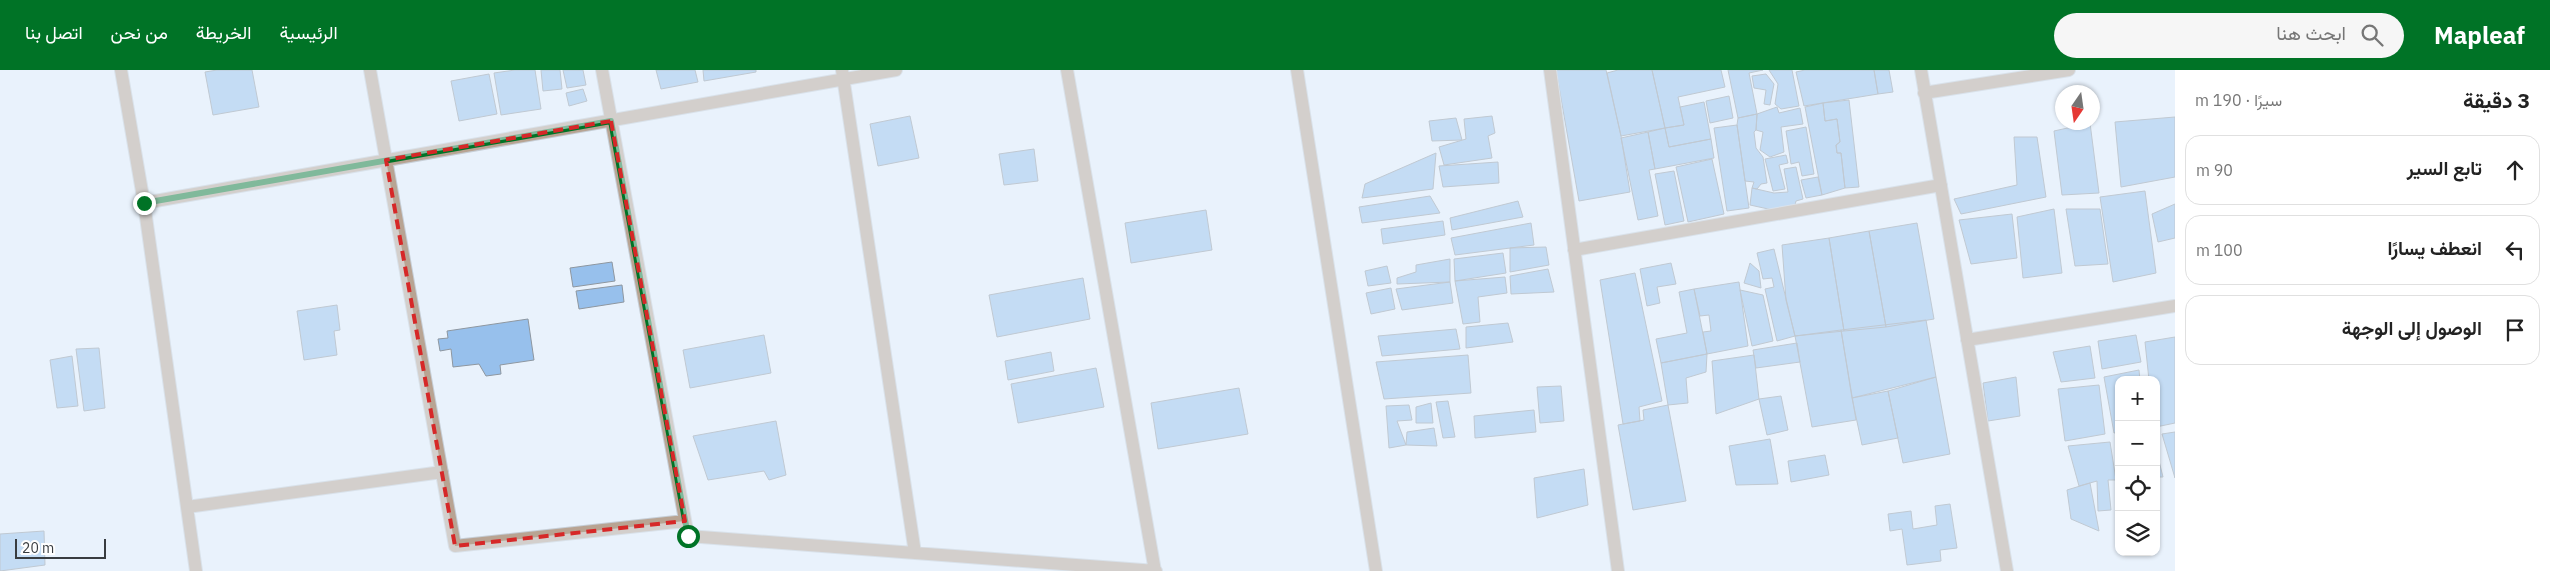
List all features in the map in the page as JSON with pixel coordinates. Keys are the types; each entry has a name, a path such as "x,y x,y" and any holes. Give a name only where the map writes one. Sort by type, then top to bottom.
{"street":[{"path":"121,70 144,203 196,571"},
{"path":"370,70 455,546 686,521"},
{"path":"602,70 688,536 1156,571 1067,70"},
{"path":"144,203 611,121 843,74 896,70"},
{"path":"1297,70 1376,571"},
{"path":"1550,70 1618,571"},
{"path":"1920,70 2006,571"},
{"path":"1924,93 2069,70"},
{"path":"843,74 915,552"},
{"path":"1574,250 1941,185"},
{"path":"1967,340 2175,306"},
{"path":"187,507 442,472"}],"highlighted area":[{"path":"611,121 685,521 455,546 386,160"}],"building":[{"path":"252,70 259,107 213,115 205,72"},
{"path":"535,70 541,109 501,115 494,73"},
{"path":"541,70 560,70 562,89 543,91"},
{"path":"563,70 583,70 586,85 567,88"},
{"path":"656,70 695,70 698,82 661,89"},
{"path":"703,70 756,70 756,72 704,81"},
{"path":"1556,70 1606,70 1621,136 1630,192 1579,201"},
{"path":"1618,70 1652,70 1665,128 1621,136 1607,73"},
{"path":"1652,70 1721,70 1725,87 1678,97 1684,125 1665,128"},
{"path":"1728,70 1763,70 1749,73 1757,114 1738,118"},
{"path":"1769,70 1792,70 1799,106 1781,109 1775,104 1778,84"},
{"path":"1805,70 1874,70 1878,94 1804,106 1796,72"},
{"path":"1874,70 1889,70 1893,92 1878,94"},
{"path":"489,74 497,114 459,121 451,81"},
{"path":"1766,74 1774,84 1770,105 1764,104 1766,90 1754,88 1752,76"},
{"path":"583,89 587,101 569,106 566,93"},
{"path":"1729,96 1733,118 1710,123 1706,101"},
{"path":"1849,100 1859,187 1845,188 1841,153 1837,153 1836,145 1840,142 1837,119 1825,121 1823,103"},
{"path":"1704,102 1711,139 1669,147 1665,128 1684,125 1680,107"},
{"path":"1823,103 1825,121 1837,119 1840,142 1836,145 1837,153 1841,153 1845,188 1822,195 1805,107"},
{"path":"1777,107 1779,113 1800,108 1803,124 1781,127 1784,152 1770,157 1760,150 1763,132 1756,130 1757,114"},
{"path":"1757,114 1756,130 1754,132 1756,148 1763,157 1767,183 1761,184 1757,189 1752,188 1754,182 1745,181 1737,125 1738,118"},
{"path":"910,116 919,158 878,166 870,124"},
{"path":"1492,116 1495,133 1488,136 1492,158 1444,165 1439,147 1466,139 1464,119"},
{"path":"2175,117 2175,177 2121,187 2115,122"},
{"path":"1456,118 1462,140 1432,141 1429,121"},
{"path":"1737,125 1749,208 1727,211 1714,128"},
{"path":"1806,127 1814,174 1802,176 1799,162 1791,164 1786,131"},
{"path":"1665,128 1669,147 1711,139 1714,158 1655,169 1648,132"},
{"path":"2091,130 2099,193 2062,195 2054,131"},
{"path":"1648,132 1655,169 1649,170 1658,216 1638,220 1621,138"},
{"path":"2014,137 2037,137 2046,197 1961,214 1954,199 2017,185"},
{"path":"1034,149 1038,181 1004,185 999,154"},
{"path":"1436,153 1433,189 1362,198 1365,184"},
{"path":"1786,155 1788,163 1779,165 1785,189 1773,191 1765,159"},
{"path":"1712,159 1724,214 1688,222 1676,167"},
{"path":"1498,162 1499,183 1443,187 1439,166"},
{"path":"1796,167 1803,199 1796,201 1794,209 1782,212 1750,205 1752,188 1774,193 1788,192 1784,169"},
{"path":"1674,171 1684,221 1665,225 1655,174"},
{"path":"1818,177 1822,195 1806,198 1801,180"},
{"path":"2145,191 2156,273 2113,282 2100,197"},
{"path":"1430,196 1440,213 1362,223 1359,207"},
{"path":"1518,201 1523,217 1452,230 1450,218"},
{"path":"2175,204 2175,238 2158,242 2152,214"},
{"path":"2054,209 2062,273 2023,278 2017,217"},
{"path":"2066,209 2100,209 2108,264 2075,266"},
{"path":"1206,210 1212,250 1131,263 1125,223"},
{"path":"2012,214 2017,258 1971,264 1959,220"},
{"path":"1443,221 1445,235 1383,244 1381,229"},
{"path":"1531,223 1534,245 1455,255 1451,238"},
{"path":"1917,223 1934,319 1886,327 1869,231"},
{"path":"1869,231 1886,327 1844,331 1829,238"},
{"path":"1829,238 1844,331 1795,336 1786,300 1782,245"},
{"path":"1546,247 1549,265 1510,272 1510,248"},
{"path":"1774,249 1795,336 1777,341 1765,289 1774,287 1772,278 1763,279 1757,253"},
{"path":"1503,253 1506,273 1455,281 1454,259"},
{"path":"1450,259 1450,282 1397,284 1397,278 1416,272 1416,265"},
{"path":"612,262 615,281 573,287 570,268"},
{"path":"1671,263 1676,284 1657,287 1660,303 1647,306 1640,269"},
{"path":"1750,263 1759,271 1761,288 1744,283"},
{"path":"1387,266 1391,283 1368,286 1365,271"},
{"path":"1548,269 1554,292 1511,294 1510,276"},
{"path":"1635,273 1662,401 1639,407 1640,421 1623,424 1600,280"},
{"path":"1505,277 1507,293 1478,297 1480,322 1463,324 1455,281"},
{"path":"1083,278 1090,319 997,337 989,295"},
{"path":"1450,282 1453,303 1402,310 1396,289"},
{"path":"1739,282 1748,346 1707,354 1703,332 1711,331 1709,315 1700,316 1694,289"},
{"path":"622,285 624,302 579,309 576,291"},
{"path":"1391,288 1395,309 1371,314 1366,293"},
{"path":"1694,289 1707,354 1661,363 1656,339 1687,333 1679,292"},
{"path":"1740,290 1763,295 1773,341 1752,346"},
{"path":"337,305 340,330 334,331 337,355 304,360 297,311"},
{"path":"528,319 534,360 500,365 501,374 486,376 479,364 453,367 451,349 440,351 438,339 448,338 447,331"},
{"path":"1926,320 1936,377 1852,398 1841,330"},
{"path":"1508,323 1513,342 1466,348 1466,327"},
{"path":"1456,329 1460,349 1382,356 1378,336"},
{"path":"1841,330 1856,420 1812,427 1795,336"},
{"path":"764,335 771,373 690,388 683,350"},
{"path":"2136,335 2141,362 2102,369 2098,341"},
{"path":"2175,337 2175,423 2160,426 2160,376 2149,376 2145,342"},
{"path":"1797,343 1800,362 1756,368 1753,350"},
{"path":"2090,346 2095,378 2061,382 2053,352"},
{"path":"99,348 105,408 84,411 76,349"},
{"path":"1051,352 1054,371 1008,380 1005,361"},
{"path":"1707,354 1706,372 1686,378 1688,403 1668,405 1661,363"},
{"path":"1468,355 1471,393 1384,399 1376,362"},
{"path":"1754,355 1759,399 1716,414 1712,361"},
{"path":"72,356 78,406 57,408 50,360"},
{"path":"1096,368 1104,407 1018,423 1011,384"},
{"path":"2139,370 2140,376 2115,376 2114,433 2104,377"},
{"path":"1936,377 1950,454 1903,463 1888,391"},
{"path":"2016,377 2020,416 1988,421 1983,383"},
{"path":"2099,385 2105,434 2065,441 2058,389"},
{"path":"1561,386 1564,421 1540,423 1537,387"},
{"path":"1239,388 1248,434 1158,449 1151,403"},
{"path":"1888,391 1898,438 1862,445 1852,398"},
{"path":"1781,396 1788,430 1767,435 1759,399"},
{"path":"1448,401 1455,437 1443,438 1436,402"},
{"path":"1431,403 1433,423 1416,423 1416,407"},
{"path":"1409,405 1412,420 1397,421 1406,445 1389,448 1386,406"},
{"path":"1668,405 1686,501 1633,510 1618,425 1644,420 1643,410"},
{"path":"1534,410 1536,432 1475,438 1474,416"},
{"path":"776,421 786,475 769,480 764,471 708,480 693,436"},
{"path":"1434,428 1437,446 1406,445 1407,432"},
{"path":"2175,432 2175,478 2162,434"},
{"path":"1770,439 1778,484 1736,485 1729,446"},
{"path":"2110,442 2115,474 2115,480 2108,480 2111,510 2098,511 2097,481 2079,486 2068,446"},
{"path":"1825,455 1829,475 1791,482 1788,461"},
{"path":"2160,465 2163,477 2160,477"},
{"path":"1584,469 1588,505 1537,518 1534,478"},
{"path":"2090,483 2099,531 2071,519 2067,490"},
{"path":"1950,504 1957,548 1940,550 1941,561 1907,565 1902,529 1890,531 1888,514 1911,511 1913,529 1937,525 1935,506"},
{"path":"44,531 45,565 0,571 0,534"}],"route":[{"path":"144,203 611,121 688,536"}]}
